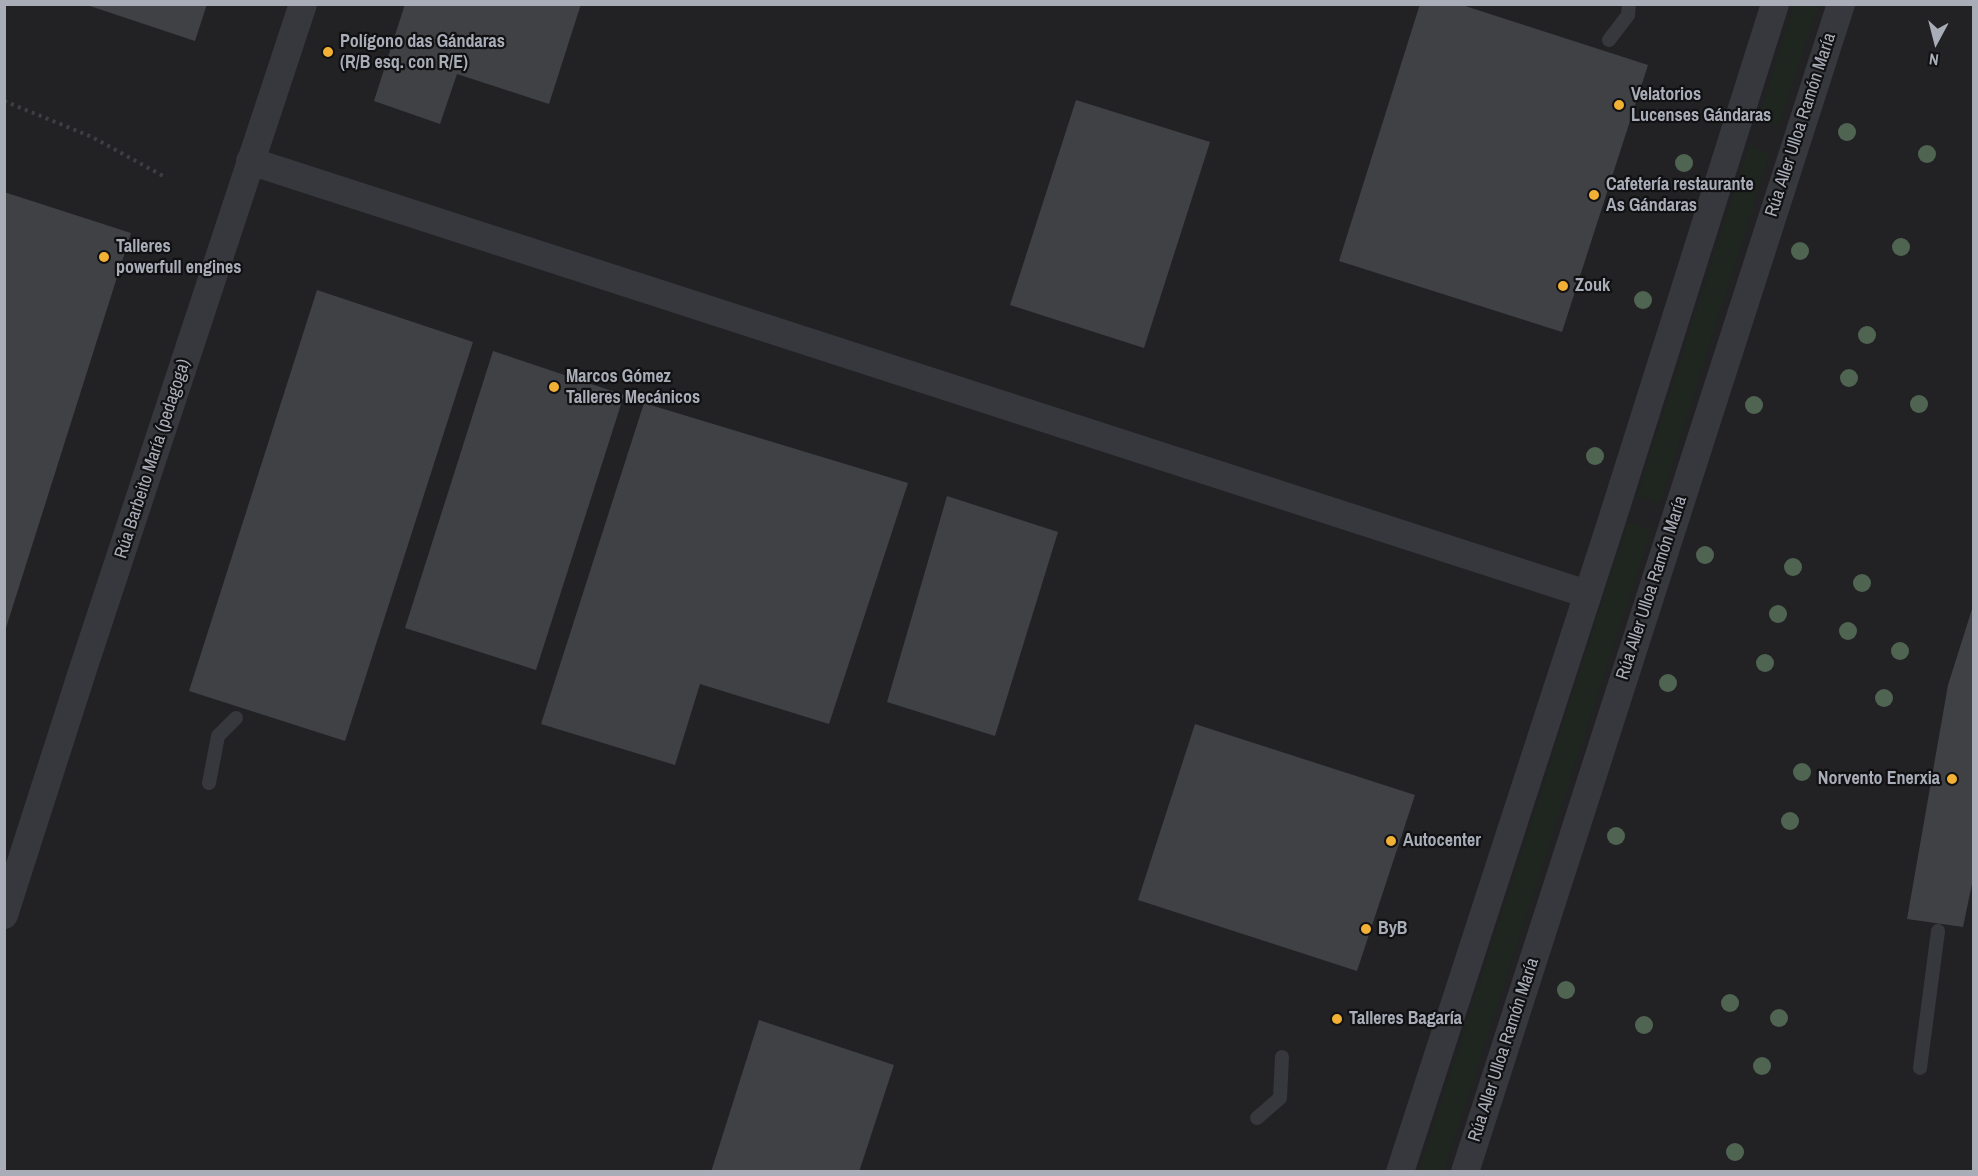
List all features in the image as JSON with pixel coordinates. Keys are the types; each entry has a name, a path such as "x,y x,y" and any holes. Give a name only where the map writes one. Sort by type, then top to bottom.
{"street":[{"name":"Rúa Barbeito María (pedagoga)","path":"4,915 303,4"},
{"path":"1400,1172 1775,4"},
{"name":"Rúa Aller Ulloa Ramón María","path":"1465,1172 1841,4"},
{"path":"250,161 1587,594"}],"lane":[{"path":"1609,39 1628,15 1629,4"},
{"path":"209,783 218,736 236,718"},
{"path":"1920,1068 1938,931"},
{"path":"1257,1118 1281,1098 1282,1056"}],"path":[{"path":"4,101 92,137 165,177"}],"shaded area":[{"path":"1795,4 1818,5 1779,125 1758,119"},
{"path":"5,5 1973,5 1973,1171 5,1171"},
{"path":"1749,146 1770,153 1660,503 1637,496"},
{"path":"1628,522 1651,530 1444,1171 1419,1171"}],"building":[{"path":"84,4 207,4 195,41"},
{"path":"405,4 581,4 549,104 457,74 440,124 374,101"},
{"path":"1420,4 1459,4 1648,65 1562,332 1339,261"},
{"path":"1076,100 1210,142 1144,348 1010,305"},
{"path":"4,192 131,233 5,631 4,631"},
{"path":"317,290 473,342 345,741 189,691"},
{"path":"493,351 624,395 536,670 405,628"},
{"path":"644,403 908,483 829,724 700,684 675,765 541,724"},
{"path":"947,496 1058,532 995,736 887,702"},
{"name":"Norvento Enerxia","path":"1973,606 1974,874 1963,927 1907,919 1948,685"},
{"path":"1195,724 1415,795 1357,971 1138,900"},
{"path":"759,1020 894,1065 859,1172 711,1172"}],"place":[{"name":"Polígono das Gándaras (R/B esq. con R/E)","path":"328,52"},
{"name":"Velatorios Lucenses Gándaras","path":"1619,105"},
{"name":"Cafetería restaurante As Gándaras","path":"1594,195"},
{"name":"Talleres powerfull engines","path":"104,257"},
{"name":"Zouk","path":"1563,286"},
{"name":"Marcos Gómez Talleres Mecánicos","path":"554,387"},
{"name":"Norvento Enerxia","path":"1952,779"},
{"name":"Autocenter","path":"1391,841"},
{"name":"ByB","path":"1366,929"},
{"name":"Talleres Bagaría","path":"1337,1019"}]}
